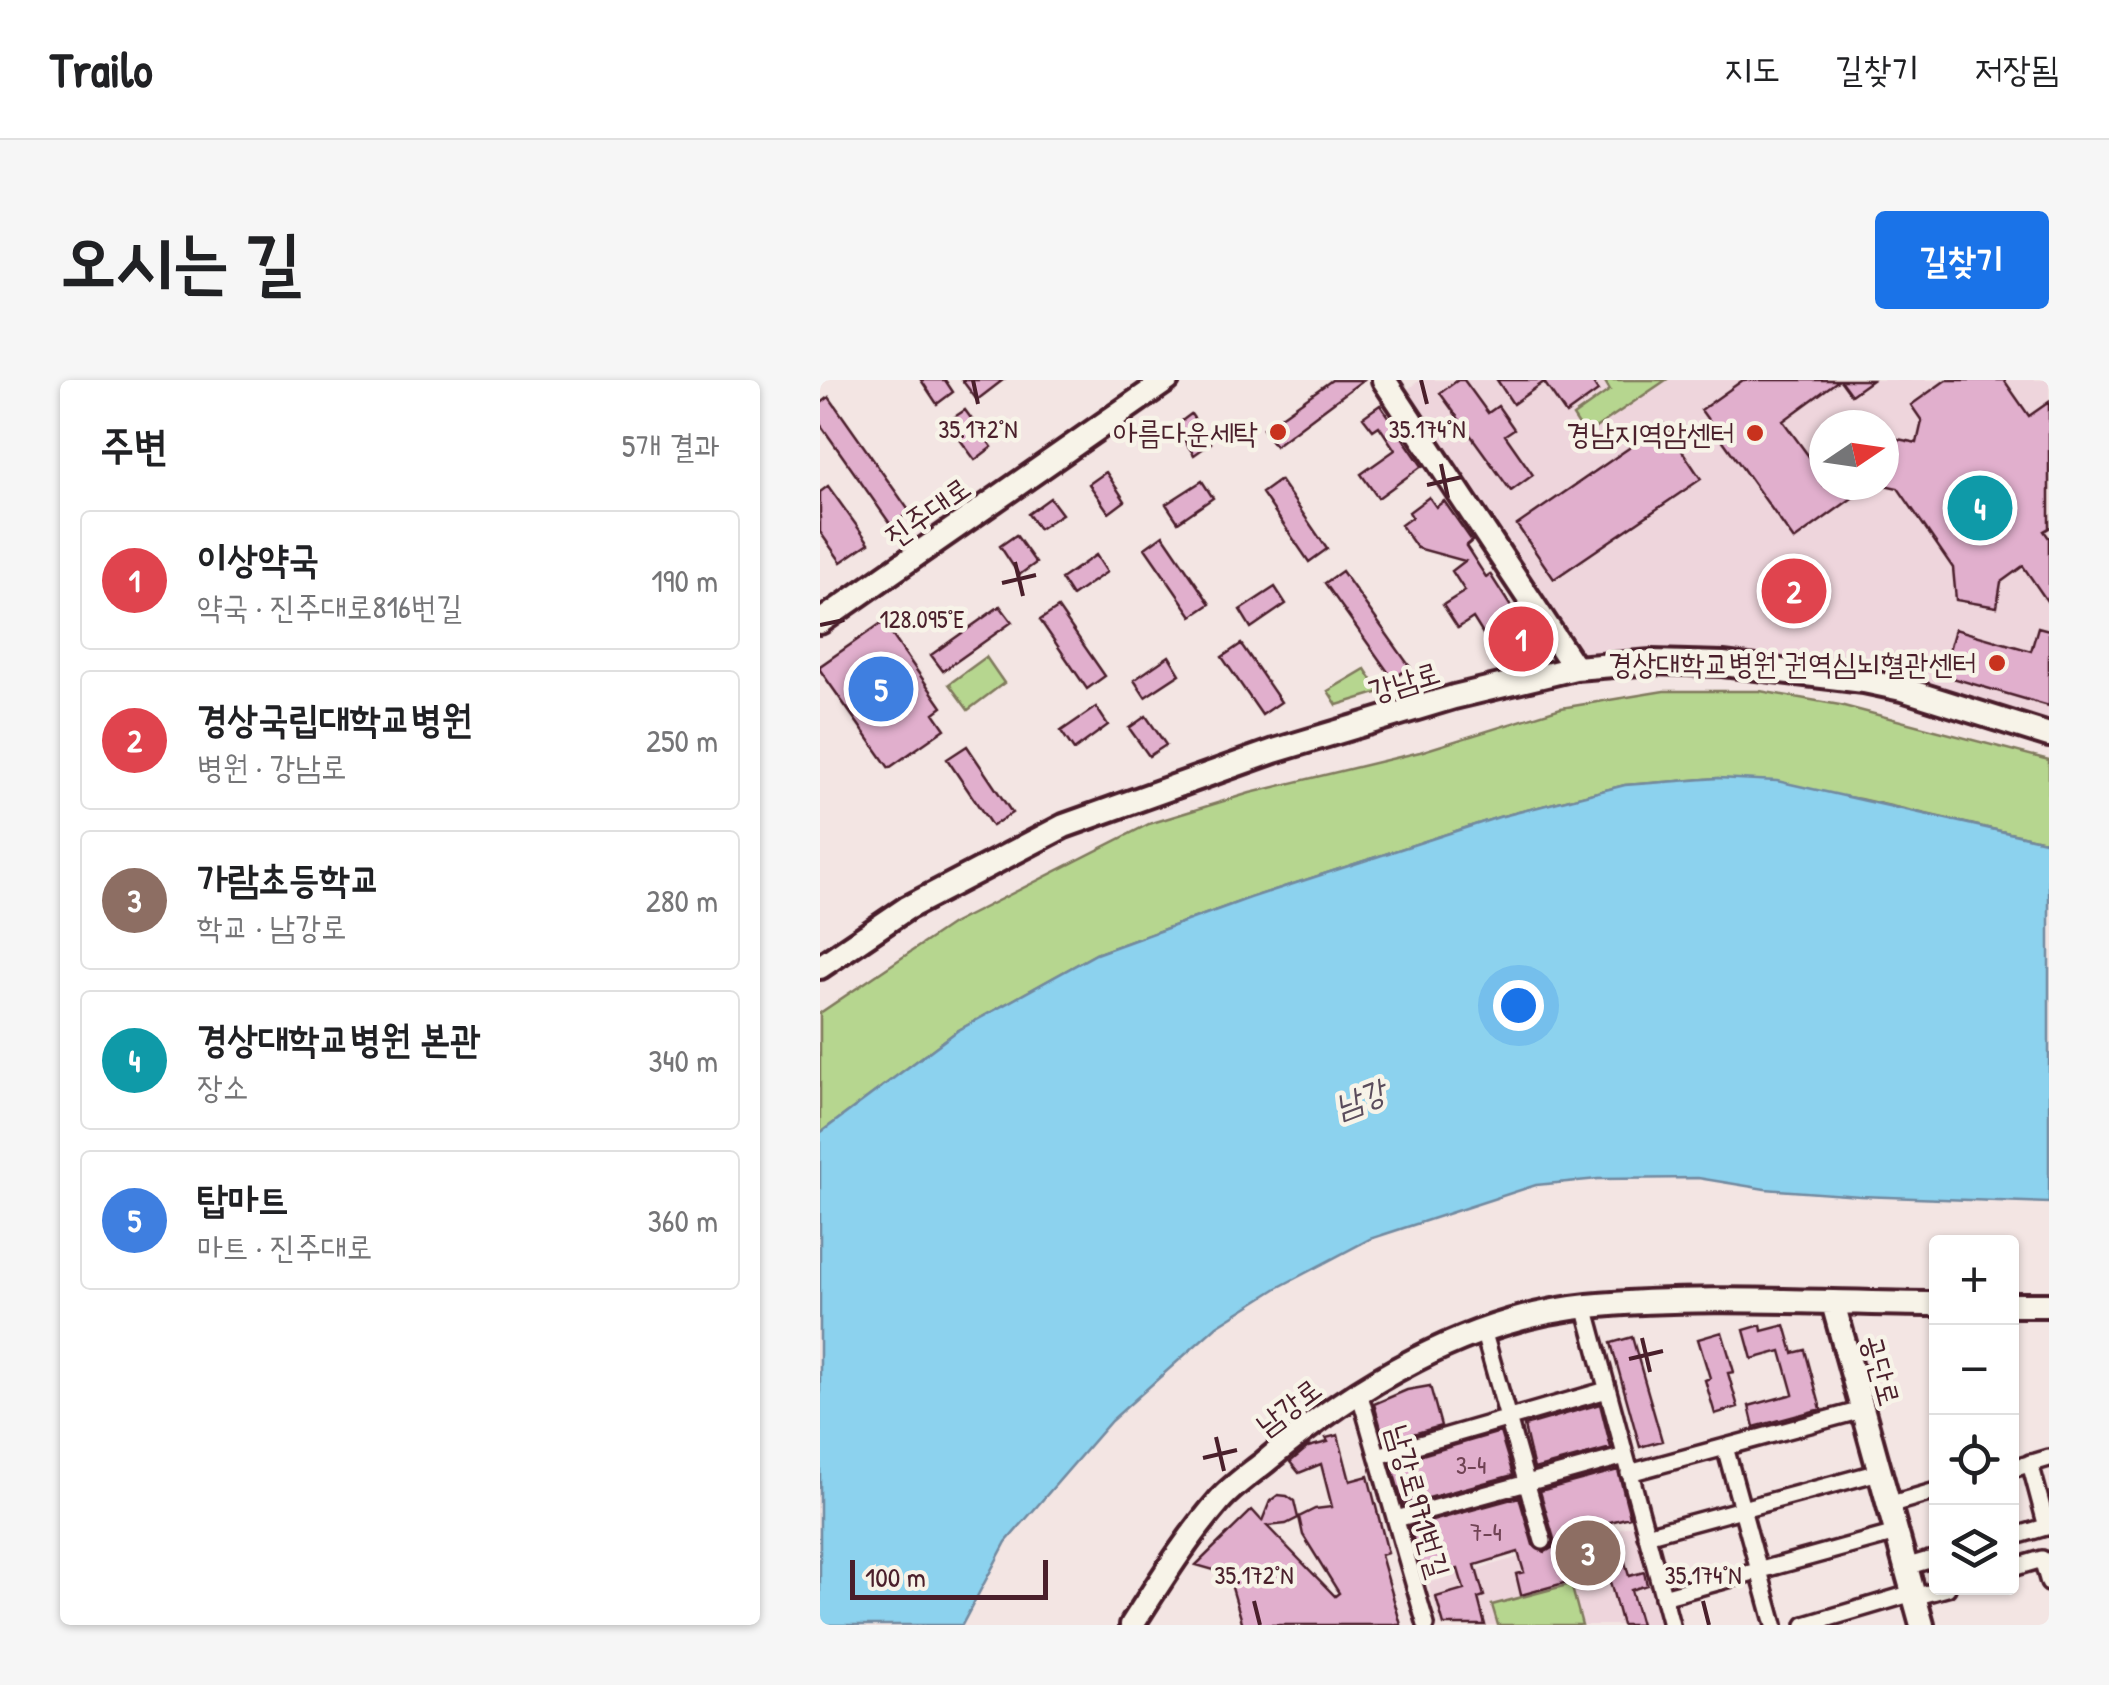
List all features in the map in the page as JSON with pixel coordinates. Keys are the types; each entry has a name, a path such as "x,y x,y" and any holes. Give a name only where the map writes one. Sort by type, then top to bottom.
{"street":[{"name":"진주대로","path":"820,622 1167,380"},
{"path":"1384,380 1575,668"},
{"name":"강남로","path":"820,968 948,884 1064,826 1274,751 1454,697 1575,668 1652,662 1723,664 1864,681 2049,734"},
{"path":"820,950 846,948"},
{"name":"남강로","path":"1132,1625 1220,1499 1310,1423 1359,1392 1483,1330 1586,1306 1722,1301 1929,1304"},
{"name":"공단로","path":"1833,1304 1922,1625"},
{"path":"2019,1304 2049,1305"},
{"path":"1586,1306 1671,1625"},
{"path":"1483,1330 1543,1541"},
{"path":"1378,1456 1607,1390"},
{"name":"남강로971번길","path":"1359,1392 1426,1625"},
{"path":"1396,1520 1527,1483 1724,1447 1862,1410"},
{"path":"1724,1447 1774,1625"},
{"path":"2019,1467 2049,1458"},
{"path":"2019,1534 2048,1526 2030,1464"},
{"path":"1646,1535 1879,1472"},
{"path":"1888,1504 1929,1492"},
{"path":"1663,1597 1896,1533"},
{"path":"2019,1566 2042,1559 2049,1583"},
{"path":"1905,1567 1929,1560"},
{"path":"1805,1625 1929,1592"}],"shaded area":[{"path":"1420,380 2049,380 2049,727 1893,679 1586,662 1405,391"},
{"path":"1636,1524 1664,1625 1440,1625 1428,1583"}],"green space":[{"path":"1604,380 1666,380 1585,435 1573,416 1610,390"},
{"path":"986,657 1004,683 968,710 949,684"},
{"path":"1365,669 1380,692 1337,705 1328,691"},
{"path":"1664,691 1760,691 1840,705 2049,760 2049,842 1860,799 1718,778 1625,785 1499,817 1250,898 1096,954 957,1031 820,1133 820,1013 952,924 1149,824 1250,793 1420,752 1561,708"},
{"path":"1571,1584 1582,1625 1498,1625 1492,1605"}],"water":[{"name":"남강","path":"1718,778 1777,781 2049,842 2049,1203 1860,1196 1765,1189 1698,1178 1598,1179 1536,1185 1370,1239 1277,1288 1217,1326 1111,1421 1006,1542 962,1625 820,1625 820,1133 957,1031 1096,954 1250,898 1499,817 1625,785"}],"building":[{"path":"921,380 945,380 953,392 937,404"},
{"path":"962,380 1003,380 977,400"},
{"path":"1332,380 1363,380 1275,446 1263,429"},
{"path":"1464,380 1488,413 1498,406 1514,429 1505,435 1533,475 1511,491 1440,393"},
{"path":"1497,380 1591,380 1598,391 1566,414 1544,382 1513,404"},
{"path":"1743,380 1839,380 1783,421 1809,457 1809,500 1849,500 1794,540 1701,410"},
{"path":"1840,380 1872,380 1851,395"},
{"path":"1946,380 2004,380 2029,416 2049,402 2049,528 2044,531 2049,538 2049,604 2023,566 2001,582 1997,607 1956,600 1953,568 1899,489 1899,439 1917,443 1922,421 1911,405"},
{"path":"829,397 910,512 891,525 820,424 820,404"},
{"path":"1380,405 1422,466 1378,498 1361,474 1395,450 1379,426 1373,430 1363,417"},
{"path":"965,410 992,447 975,460 947,422"},
{"path":"1191,414 1211,443 1194,455 1175,426"},
{"path":"1664,424 1701,479 1554,579 1517,525"},
{"path":"1106,472 1125,501 1109,513 1089,484"},
{"path":"1280,480 1327,549 1309,562 1262,493"},
{"path":"1202,481 1213,498 1178,522 1166,504"},
{"path":"828,486 869,543 841,562 820,532 820,492"},
{"path":"1429,497 1436,507 1444,501 1472,541 1466,546 1486,577 1490,574 1536,646 1510,662 1504,653 1498,658 1473,618 1458,628 1443,605 1465,591 1452,571 1465,561 1417,548 1401,525 1412,517 1409,512"},
{"path":"1050,498 1062,514 1039,529 1028,514"},
{"path":"1016,535 1036,563 1019,575 1000,546"},
{"path":"1163,535 1210,604 1192,616 1145,548"},
{"path":"1096,555 1107,572 1072,596 1061,579"},
{"path":"1342,571 1410,667 1393,679 1325,583"},
{"path":"1275,587 1286,604 1251,628 1240,610"},
{"path":"1000,606 1012,622 943,671 931,655"},
{"path":"1058,608 1105,676 1087,689 1040,620"},
{"path":"883,622 942,707 934,713 945,729 889,768 820,670 820,666"},
{"name":"경상대학교병원 권역심뇌혈관센터","path":"2038,627 2049,630 2049,706 1942,675 1955,629 2031,651"},
{"path":"1241,644 1281,702 1262,715 1222,657"},
{"path":"1169,656 1180,674 1145,697 1134,680"},
{"path":"1096,707 1108,725 1074,750 1061,731"},
{"path":"1146,716 1166,745 1149,756 1129,728"},
{"path":"967,746 1012,813 992,826 947,759"},
{"path":"1761,1325 1762,1331 1785,1325 1793,1353 1805,1350 1821,1409 1754,1427 1749,1406 1793,1394 1781,1351 1752,1359 1744,1330"},
{"path":"1722,1332 1734,1372 1728,1373 1738,1407 1715,1414 1705,1380 1710,1378 1698,1339"},
{"path":"1632,1337 1662,1441 1640,1447 1611,1343"},
{"path":"1430,1386 1441,1426 1385,1442 1374,1404 1407,1390"},
{"path":"1600,1404 1611,1448 1534,1469 1524,1426"},
{"path":"1500,1432 1513,1475 1403,1505 1391,1464"},
{"path":"1338,1435 1350,1481 1368,1476 1388,1553 1381,1555 1401,1625 1243,1625 1228,1574 1196,1565 1252,1510 1262,1521 1270,1501 1278,1495 1294,1501 1298,1518 1267,1526 1335,1596 1339,1593 1303,1535 1299,1517 1315,1509 1332,1507 1321,1464 1299,1473 1290,1462 1308,1447"},
{"path":"1618,1470 1630,1517 1602,1524 1607,1545 1619,1542 1629,1576 1644,1572 1647,1585 1631,1590 1641,1625 1622,1625 1607,1571 1521,1595 1516,1574 1524,1572 1518,1552 1475,1565 1484,1596 1478,1598 1485,1625 1444,1625 1436,1597 1464,1589 1458,1569 1424,1578 1410,1527 1519,1497 1533,1545 1545,1552 1552,1548 1554,1539 1540,1491"}],"place":[{"name":"아름다운세탁","path":"1278,432"},
{"name":"경남지역암센터","path":"1755,433"},
{"name":"경상대학교병원 본관","path":"1980,508"},
{"name":"경상국립대학교병원","path":"1794,591"},
{"name":"이상약국","path":"1521,639"},
{"name":"경상대학교병원 권역심뇌혈관센터","path":"1997,663"},
{"name":"탑마트","path":"881,689"},
{"name":"가람초등학교","path":"1588,1553"}]}
